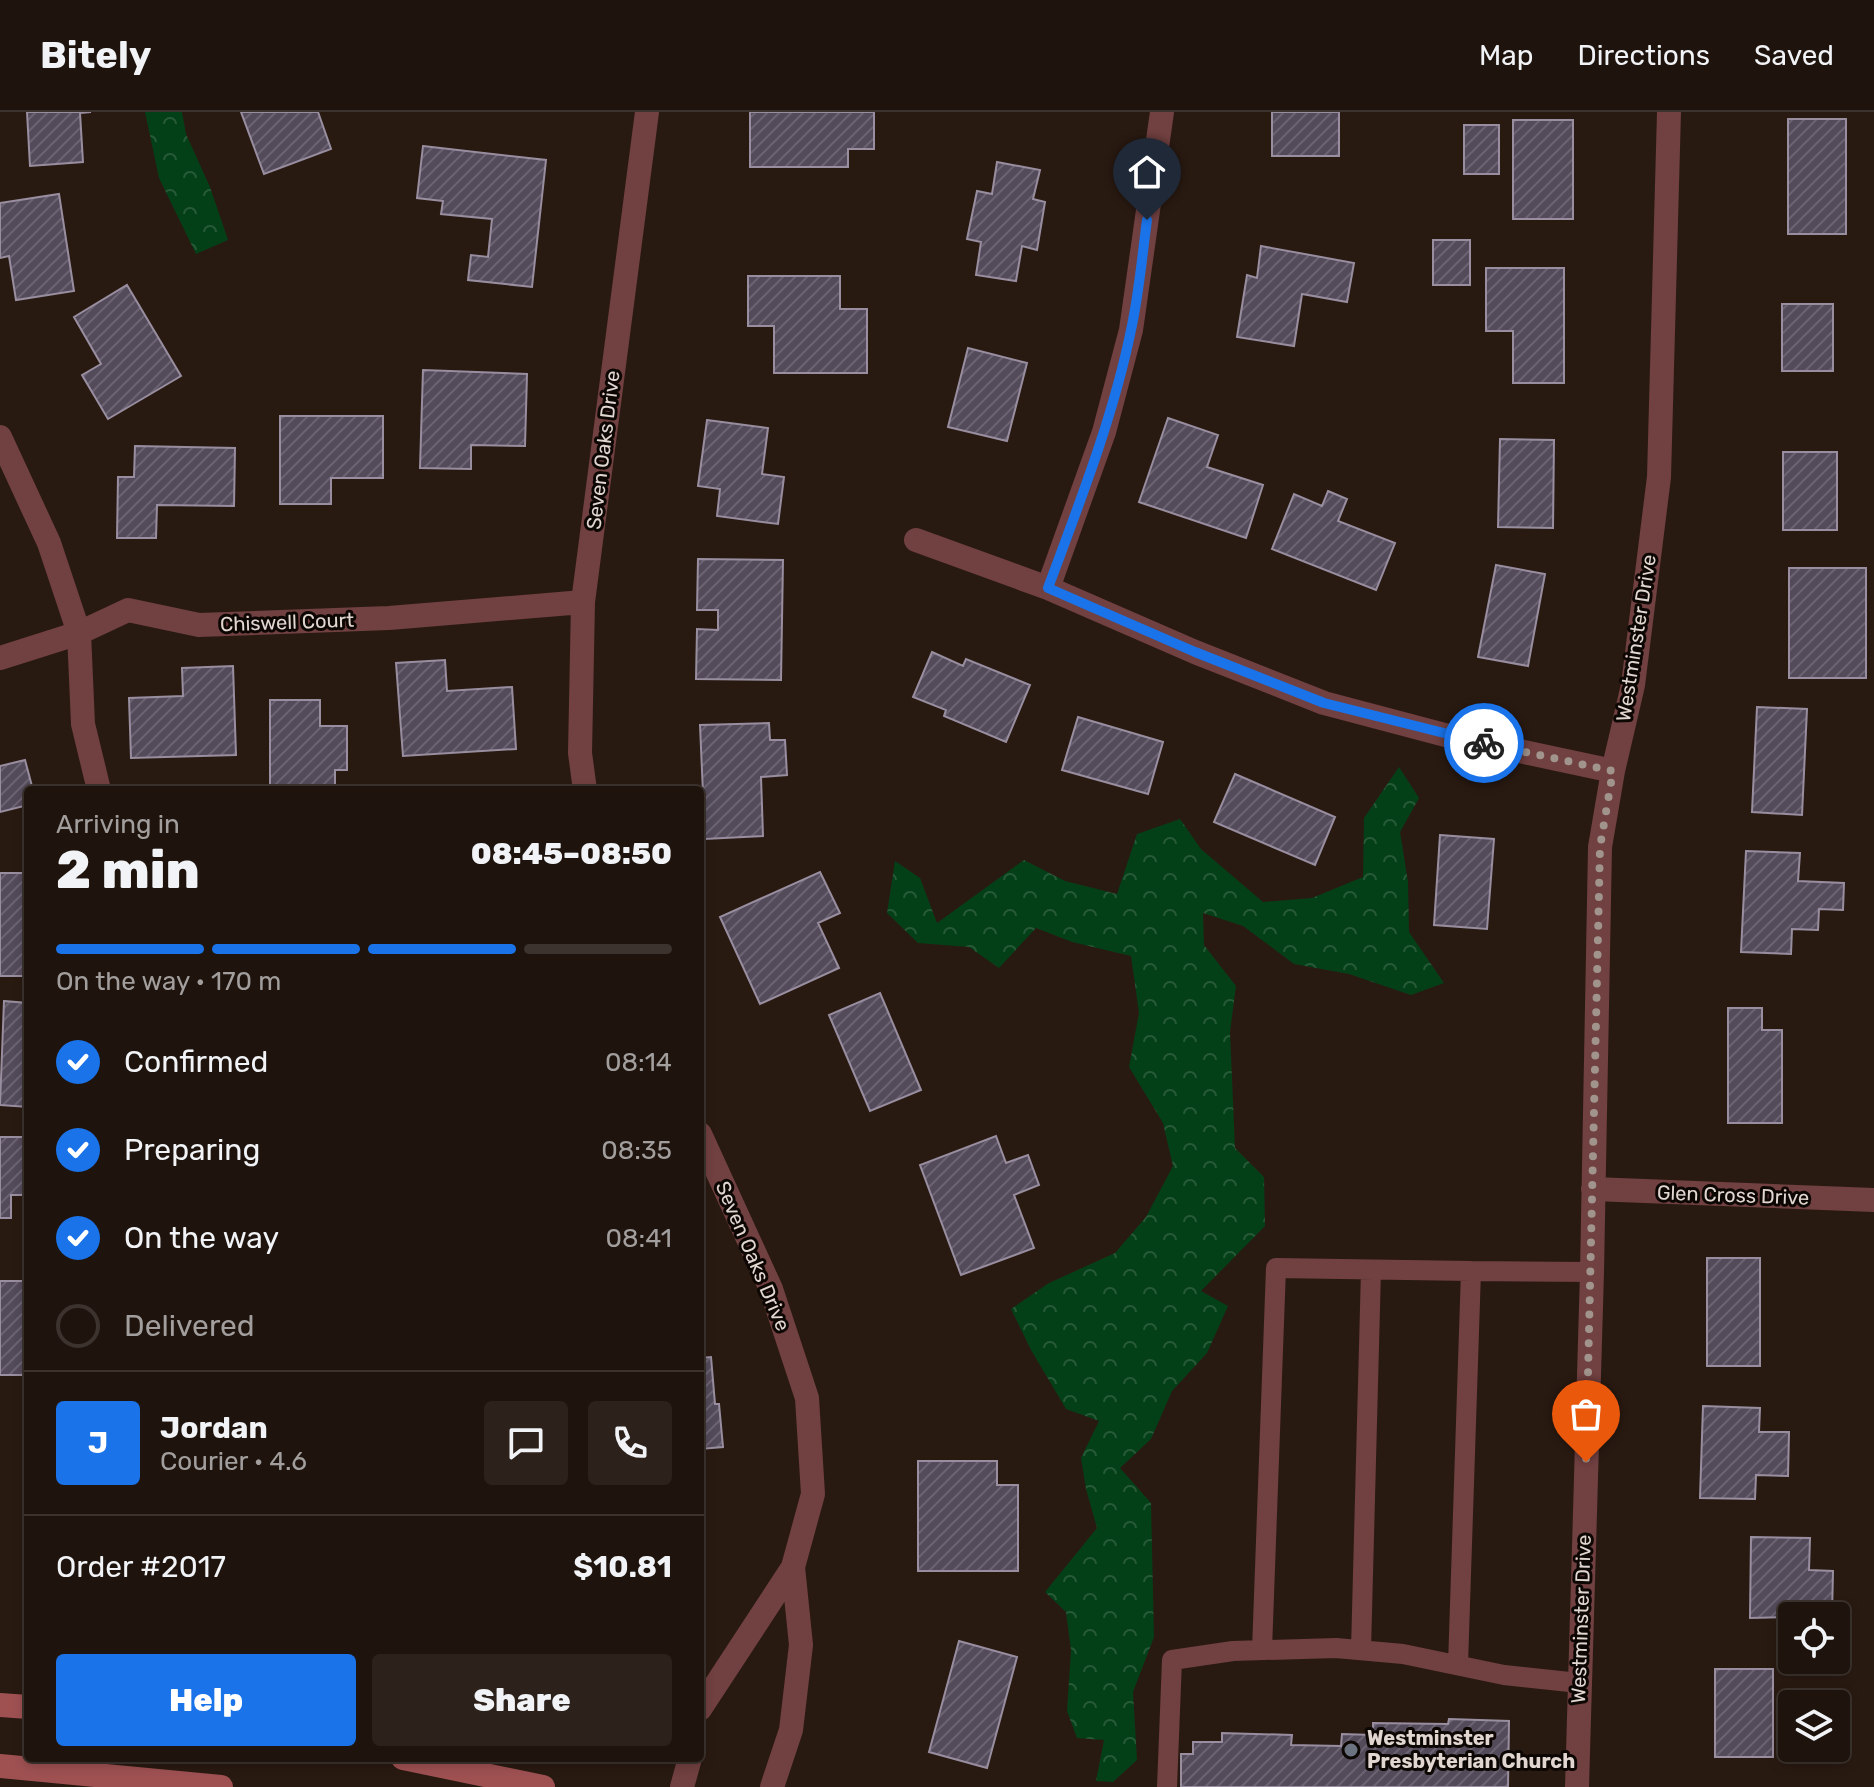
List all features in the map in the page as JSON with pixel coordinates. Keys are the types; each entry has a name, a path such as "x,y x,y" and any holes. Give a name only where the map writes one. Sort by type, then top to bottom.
{"main road":[{"path":"0,1705 24,1707"},
{"path":"422,1762 543,1787"},
{"path":"0,1766 221,1787"}],"street":[{"name":"Seven Oaks Drive","path":"584,786 580,753 583,602 647,112"},
{"path":"1048,588 1104,432 1131,330 1162,112"},
{"name":"Westminster Drive","path":"1577,1787 1600,847 1613,771 1633,685 1659,477 1669,112"},
{"path":"0,437 49,543 79,633 83,724 98,786"},
{"path":"916,540 1048,588 1195,652 1324,703 1445,735 1613,771"},
{"name":"Chiswell Court","path":"0,658 79,633 128,610 199,625 389,618 583,602"},
{"name":"Seven Oaks Drive","path":"704,1143 771,1289 807,1398 813,1494 793,1567 704,1703"},
{"name":"Glen Cross Drive","path":"1593,1189 1874,1200"},
{"name":"Seven Oaks Drive","path":"772,1787 791,1730 801,1645 793,1567"},
{"path":"682,1787 689,1762"}],"lane":[{"path":"1262,1650 1276,1268 1592,1272"},
{"path":"1361,1650 1371,1270"},
{"path":"1458,1665 1471,1271"},
{"path":"1167,1787 1172,1660 1262,1650 1336,1648 1403,1654 1504,1675 1579,1683"}],"green space":[{"path":"145,112 182,112 186,134 210,187 228,240 196,254 159,178"},
{"path":"1399,767 1419,798 1400,832 1408,882 1409,932 1444,983 1411,995 1349,974 1294,964 1243,926 1203,913 1204,945 1236,986 1230,1032 1235,1148 1264,1177 1265,1226 1201,1291 1228,1306 1207,1353 1172,1391 1151,1439 1120,1468 1151,1503 1154,1637 1133,1692 1137,1760 1113,1782 1096,1781 1104,1740 1077,1738 1067,1711 1071,1650 1066,1612 1045,1592 1097,1528 1081,1458 1099,1421 1066,1409 1011,1309 1049,1283 1115,1253 1146,1217 1173,1166 1163,1123 1129,1067 1139,1013 1131,956 1072,942 1036,928 999,968 969,947 918,943 887,913 895,861 920,878 937,923 1024,860 1065,881 1117,894 1137,834 1180,819 1201,849 1263,902 1312,898 1363,877 1364,818"}],"building":[{"path":"27,112 91,112 80,113 83,162 30,166"},
{"path":"241,112 318,112 331,149 264,174"},
{"path":"750,112 874,112 874,149 848,149 848,167 750,167"},
{"path":"1272,112 1339,112 1339,156 1272,156"},
{"path":"1788,119 1846,119 1846,234 1788,234"},
{"path":"1513,120 1573,120 1573,219 1513,219"},
{"path":"1464,125 1499,125 1499,174 1464,174"},
{"path":"423,146 546,160 532,287 468,280 471,255 488,257 492,219 441,214 443,201 417,198"},
{"path":"997,162 1040,170 1033,199 1045,202 1037,250 1022,246 1016,281 976,275 981,242 967,239 977,191 992,194"},
{"path":"59,194 74,291 16,300 9,256 0,258 0,203"},
{"path":"1433,240 1470,240 1470,285 1433,285"},
{"path":"1261,246 1354,263 1347,302 1302,294 1294,346 1237,337 1247,275 1257,278"},
{"path":"1486,268 1564,268 1564,383 1513,383 1513,331 1486,331"},
{"path":"748,276 840,276 840,309 867,309 867,373 774,373 774,326 748,326"},
{"path":"127,285 181,376 108,419 82,375 101,364 74,317"},
{"path":"1782,304 1833,304 1833,371 1782,371"},
{"path":"968,348 1027,363 1007,441 948,427"},
{"path":"423,370 527,374 525,446 471,445 471,469 420,468"},
{"path":"280,416 383,416 383,478 331,478 331,504 280,504"},
{"path":"1168,418 1218,435 1207,467 1263,485 1246,538 1139,502"},
{"path":"707,420 768,428 762,474 784,477 778,524 717,516 720,489 698,486"},
{"path":"1500,439 1554,440 1553,528 1498,527"},
{"path":"135,446 235,448 234,506 157,505 156,538 117,538 118,477 134,477"},
{"path":"1783,452 1837,452 1837,530 1783,530"},
{"path":"1328,491 1347,499 1338,521 1395,543 1376,590 1272,549 1294,494 1322,506"},
{"path":"698,559 783,560 781,680 696,679 697,629 718,630 718,610 697,610"},
{"path":"1496,565 1545,574 1528,666 1478,657"},
{"path":"1789,568 1866,568 1866,678 1789,678"},
{"path":"932,652 963,666 966,659 1030,685 1006,742 944,716 946,710 913,697"},
{"path":"445,660 447,691 512,687 516,749 403,756 396,663"},
{"path":"233,666 236,755 131,758 129,698 183,696 182,668"},
{"path":"270,700 320,700 320,726 347,726 347,770 335,770 335,786 270,786"},
{"path":"1757,707 1807,709 1802,815 1752,812"},
{"path":"1078,717 1163,742 1148,794 1062,770"},
{"path":"769,723 770,740 785,740 787,775 761,777 763,836 705,839 700,725"},
{"path":"25,760 32,786 24,786 24,806 0,812 0,766"},
{"path":"1235,774 1335,817 1315,865 1214,822"},
{"path":"1440,835 1494,839 1487,929 1434,925"},
{"path":"1746,851 1800,853 1798,881 1844,883 1843,910 1819,909 1818,930 1792,929 1791,954 1741,952"},
{"path":"820,872 840,913 818,923 839,968 760,1004 720,917"},
{"path":"0,873 23,873 24,976 0,976"},
{"path":"880,993 921,1090 870,1111 829,1015"},
{"path":"4,1001 24,1003 24,1107 0,1105"},
{"path":"1728,1008 1762,1008 1762,1030 1782,1030 1782,1123 1728,1123"},
{"path":"996,1136 1006,1163 1028,1155 1039,1185 1014,1195 1034,1248 961,1275 920,1165"},
{"path":"0,1137 24,1137 24,1195 11,1195 11,1218 0,1218"},
{"path":"1707,1258 1760,1258 1760,1366 1707,1366"},
{"path":"0,1281 24,1281 24,1375 0,1375"},
{"path":"711,1357 723,1447 704,1449 704,1358"},
{"path":"1703,1406 1760,1408 1759,1432 1789,1432 1788,1476 1756,1475 1755,1499 1700,1498"},
{"path":"918,1461 997,1461 997,1485 1018,1485 1018,1571 918,1571"},
{"path":"1751,1537 1810,1538 1809,1570 1833,1571 1832,1602 1778,1602 1778,1617 1750,1618"},
{"path":"959,1641 1017,1657 987,1768 929,1752"},
{"path":"1715,1669 1773,1669 1773,1757 1715,1757"},
{"name":"Westminster Presbyterian Church","path":"1449,1719 1509,1721 1508,1787 1181,1787 1181,1754 1193,1754 1193,1742 1222,1742 1222,1733 1292,1735 1291,1745 1341,1746 1342,1734 1373,1735 1373,1723 1448,1724"}],"way so far":[{"path":"1484,743 1613,771 1600,847 1586,1462"}],"place":[{"name":"Westminster Presbyterian Church","path":"1351,1750"}],"route":[{"path":"1147,220 1131,330 1118,381 1104,432 1048,588 1195,652 1324,703 1484,743"}]}
